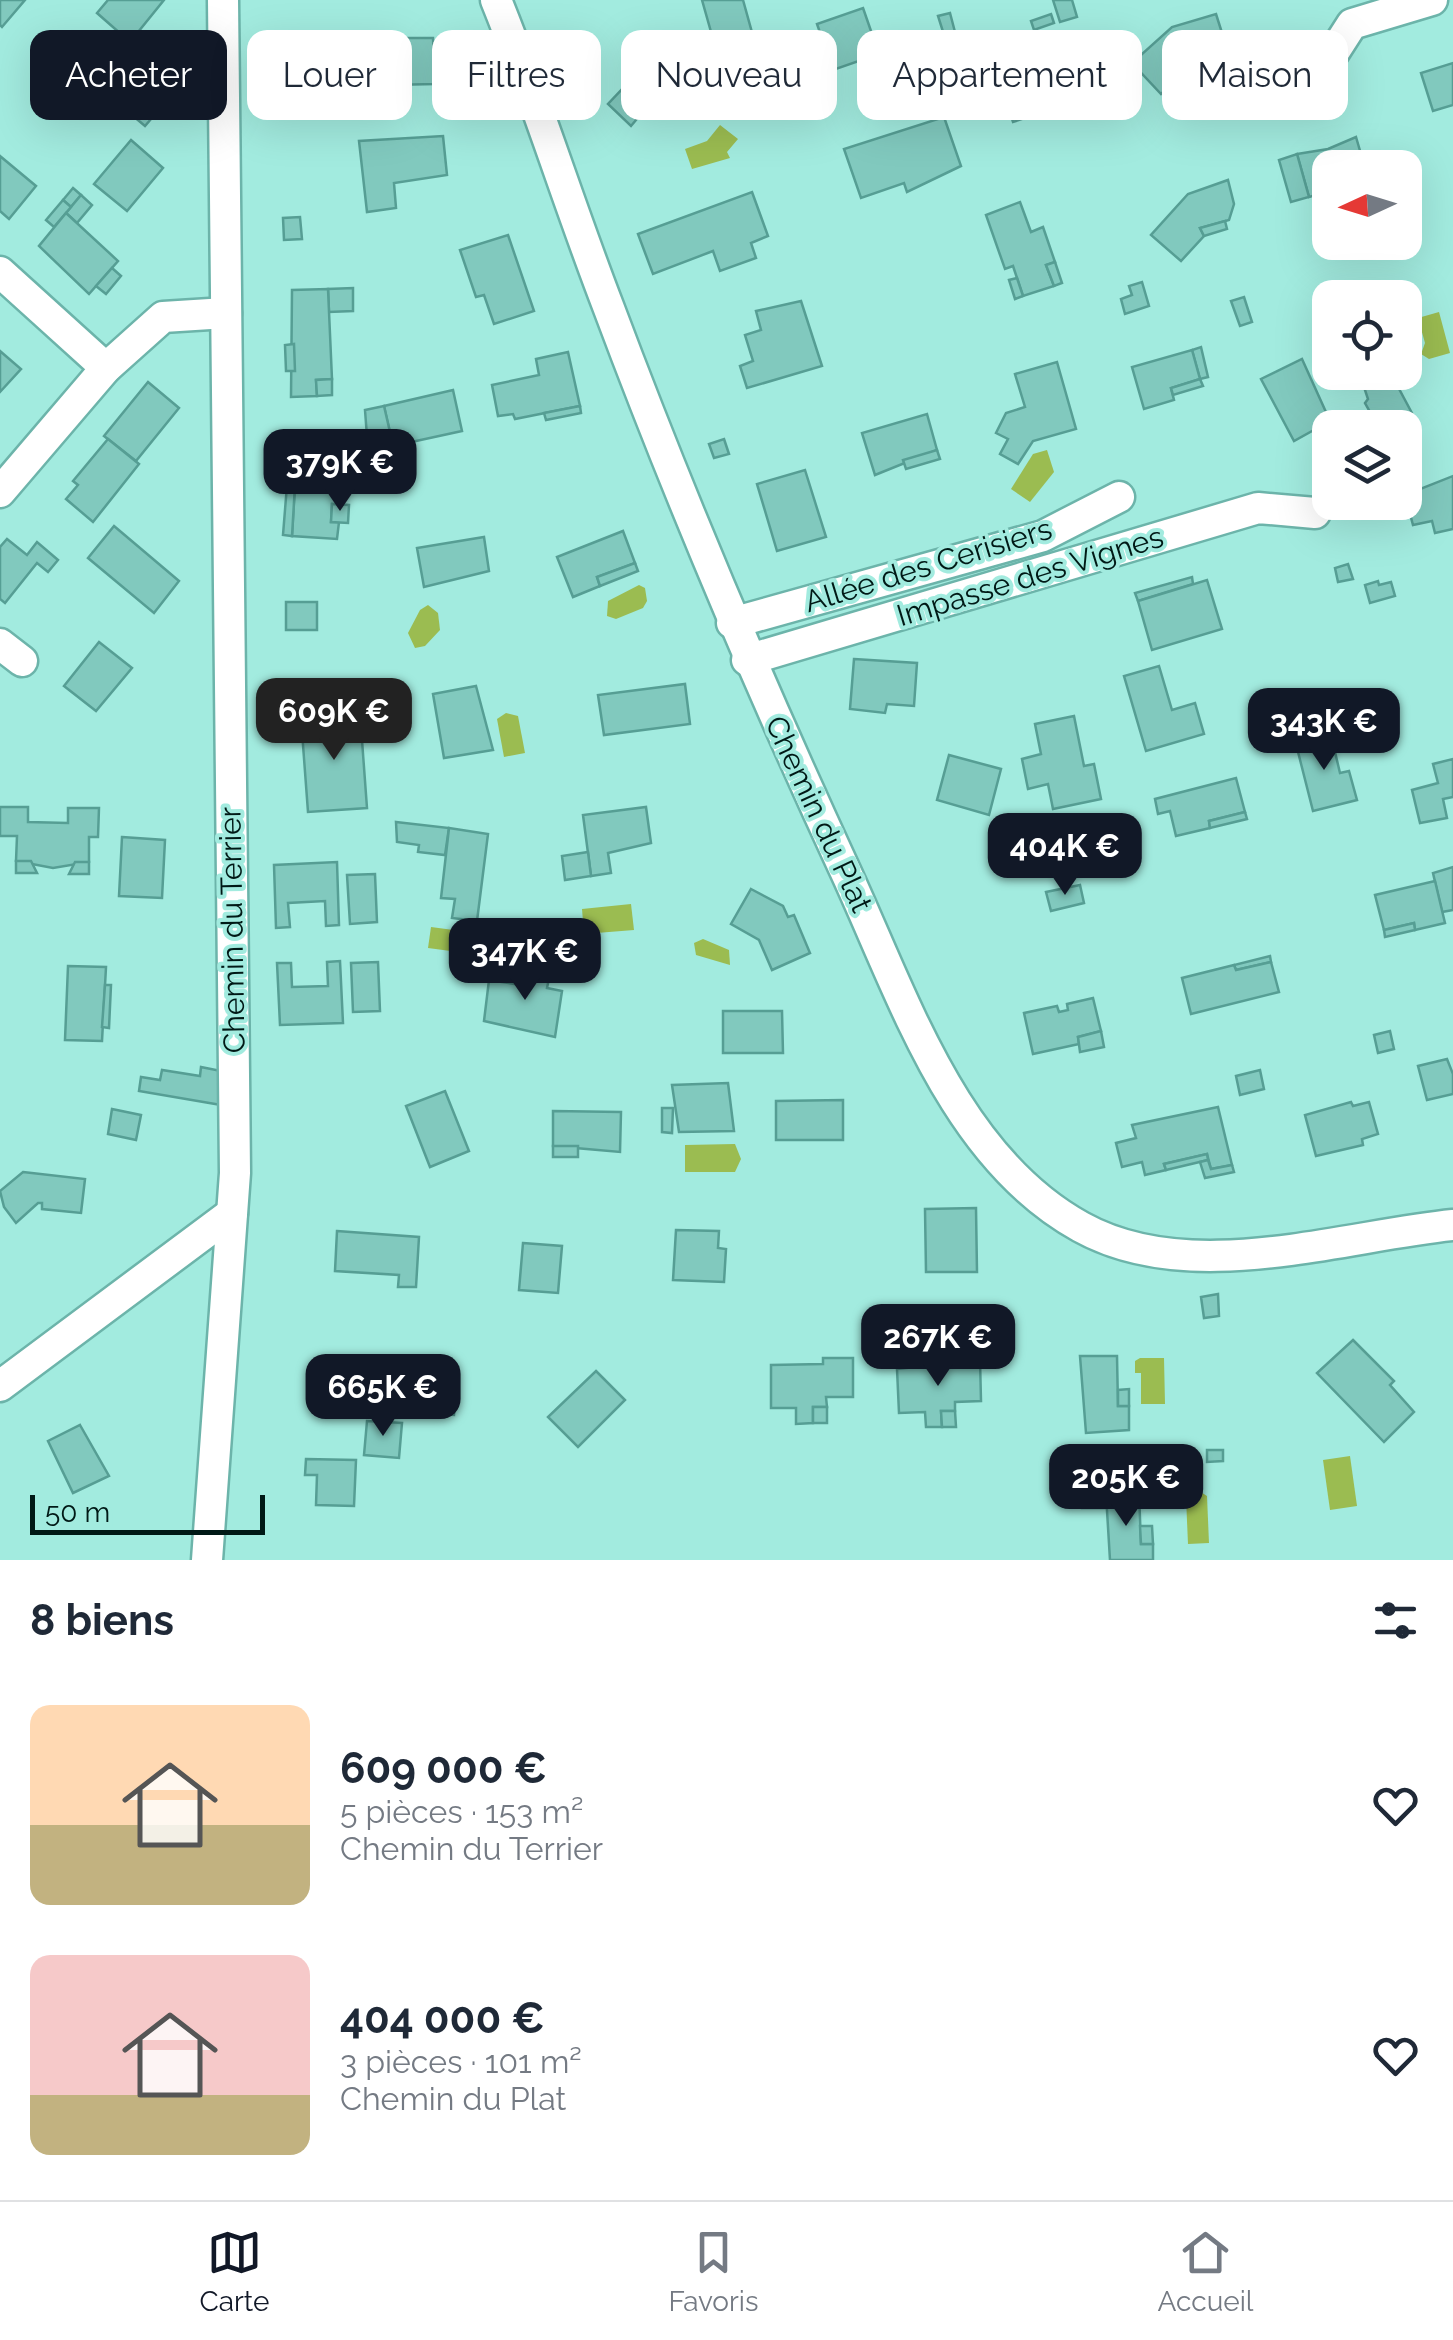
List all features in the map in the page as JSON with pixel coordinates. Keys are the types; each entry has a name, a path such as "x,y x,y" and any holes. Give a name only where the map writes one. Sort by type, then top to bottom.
{"street":[{"name":"Chemin du Terrier","path":"208,1560 232,1213 223,0"},
{"name":"Chemin du Plat","path":"496,0 608,307 747,660 940,1072 983,1142 1034,1196 1083,1228 1136,1250 1226,1256 1453,1225"},
{"path":"1348,30 1352,24 1432,0"},
{"path":"0,272 106,368"},
{"path":"0,492 106,368 163,317 226,312"},
{"name":"Allée des Cerisiers","path":"732,622 1043,536 1119,497"},
{"name":"Impasse des Vignes","path":"747,660 1258,508 1312,513"},
{"path":"0,1386 232,1213"}],"shaded area":[{"path":"720,125 738,139 727,152 730,158 692,169 685,149 707,141"},
{"path":"1439,312 1450,353 1429,359 1422,355 1422,317"},
{"path":"1047,450 1054,472 1030,502 1011,489 1033,454"},
{"path":"639,585 645,588 647,601 643,608 616,619 607,616 608,601"},
{"path":"428,605 438,613 440,630 425,646 415,648 408,633 420,610"},
{"path":"506,713 518,716 525,753 504,757 497,719"},
{"path":"631,904 634,930 584,934 582,909"},
{"path":"431,927 476,933 473,954 428,948"},
{"path":"703,939 729,950 730,965 696,955 694,943"},
{"path":"735,1144 741,1159 735,1172 685,1172 685,1145"},
{"path":"1164,1358 1165,1404 1141,1404 1141,1373 1135,1373 1135,1361"},
{"path":"1350,1456 1357,1506 1330,1510 1323,1460"},
{"path":"1196,1489 1207,1496 1209,1543 1188,1544 1186,1497"}],"building":[{"path":"0,0 25,0 2,27 0,25"},
{"path":"108,0 164,0 140,30 116,30 97,13"},
{"path":"702,0 743,0 751,30 710,30"},
{"path":"1053,0 1072,0 1077,17 1060,22"},
{"path":"863,8 871,30 857,30 857,62 837,69 837,30 819,30 817,24"},
{"path":"950,13 954,30 942,30 938,16"},
{"path":"1051,14 1054,23 1034,30 1031,21"},
{"path":"1216,14 1221,30 1169,30"},
{"path":"1162,36 1161,94 1142,74 1142,54"},
{"path":"412,38 432,38 432,84 412,84"},
{"path":"1453,63 1453,105 1433,111 1421,73"},
{"path":"621,90 621,116 608,104"},
{"path":"945,120 961,166 907,192 904,183 861,198 844,149"},
{"path":"443,136 447,175 394,183 396,208 367,212 359,141"},
{"path":"1356,137 1360,150 1322,150"},
{"path":"131,140 163,168 127,211 94,184"},
{"path":"1312,152 1312,196 1309,197 1297,154"},
{"path":"1297,154 1309,197 1291,202 1279,160"},
{"path":"0,156 36,186 9,219 0,211"},
{"path":"1228,180 1234,204 1229,220 1200,228 1204,236 1181,261 1151,235 1188,194"},
{"path":"73,188 81,195 71,207 63,200"},
{"path":"752,192 768,236 751,243 756,258 720,271 713,251 653,274 638,234"},
{"path":"81,195 92,205 77,223 66,213"},
{"path":"63,200 71,207 54,227 46,220"},
{"path":"1020,202 1031,232 1043,227 1055,262 1046,265 1054,286 1023,296 1013,266 1005,269 986,215"},
{"path":"66,213 118,261 89,294 39,246"},
{"path":"300,217 302,239 284,240 283,218"},
{"path":"1225,221 1227,229 1204,236 1200,228"},
{"path":"508,235 534,311 494,324 484,295 476,297 460,250"},
{"path":"1055,262 1062,283 1054,286 1046,265"},
{"path":"112,268 121,276 106,294 96,286"},
{"path":"1017,278 1023,296 1015,299 1009,280"},
{"path":"1142,282 1149,306 1125,314 1121,299 1132,295 1129,286"},
{"path":"353,288 353,311 329,312 328,289"},
{"path":"328,289 332,379 316,380 317,396 291,397 292,290"},
{"path":"1244,297 1252,322 1240,326 1231,301"},
{"path":"801,301 822,366 747,388 740,366 753,361 745,335 761,330 756,311"},
{"path":"294,344 295,371 286,371 285,345"},
{"path":"1201,347 1208,377 1200,379 1192,350"},
{"path":"1192,350 1200,379 1171,388 1174,400 1144,409 1132,367"},
{"path":"0,351 21,369 0,392"},
{"path":"568,352 580,406 515,419 513,414 498,416 492,385 539,375 536,359"},
{"path":"1302,359 1312,390 1316,390 1325,410 1312,410 1312,431 1294,441 1261,379"},
{"path":"1057,362 1076,429 1033,441 1018,464 1000,454 1008,439 996,433 1006,413 1025,407 1015,374"},
{"path":"332,379 332,395 317,396 316,380"},
{"path":"1200,379 1203,386 1173,395 1171,388"},
{"path":"148,382 179,408 136,461 104,436"},
{"path":"453,390 462,431 393,446 384,406"},
{"path":"1365,390 1400,390 1410,410 1369,410 1365,403"},
{"path":"384,406 393,445 368,450 365,410"},
{"path":"580,406 581,413 546,420 544,413"},
{"path":"927,414 937,450 875,475 862,433"},
{"path":"298,434 339,438 339,505 332,504 331,522 339,522 337,539 292,536"},
{"path":"108,439 139,464 93,522 66,499 78,485 73,481"},
{"path":"724,439 729,454 714,458 709,444"},
{"path":"937,450 940,459 906,469 903,460"},
{"path":"805,470 826,537 777,551 757,484"},
{"path":"1453,476 1453,529 1435,533 1432,521 1413,525 1412,520 1422,520 1422,488"},
{"path":"287,485 295,485 292,536 283,535"},
{"path":"332,504 349,505 348,523 331,522"},
{"path":"114,526 179,581 154,613 88,558"},
{"path":"623,531 635,563 597,577 600,586 573,597 557,557"},
{"path":"484,537 489,571 424,587 417,548"},
{"path":"7,539 27,555 37,542 58,560 48,572 37,563 5,603 0,599 0,547"},
{"path":"635,563 638,571 600,586 597,577"},
{"path":"1348,564 1353,579 1338,582 1335,568"},
{"path":"1192,577 1193,584 1138,601 1135,593"},
{"path":"1207,580 1222,629 1152,650 1138,601"},
{"path":"1378,581 1379,585 1391,582 1395,596 1370,603 1365,585"},
{"path":"286,602 317,602 317,630 286,630"},
{"path":"99,642 132,668 96,711 64,686"},
{"path":"854,659 917,663 914,706 887,704 885,713 850,709"},
{"path":"1159,666 1172,710 1195,703 1204,734 1146,751 1124,676"},
{"path":"685,684 690,724 604,735 598,695"},
{"path":"476,686 493,750 444,758 433,694"},
{"path":"360,713 367,808 308,812 301,718"},
{"path":"1074,716 1084,766 1094,764 1101,799 1053,809 1048,784 1028,789 1022,759 1041,754 1035,724"},
{"path":"1330,731 1340,773 1349,771 1357,800 1313,811 1295,740"},
{"path":"949,755 1001,769 989,815 937,800"},
{"path":"1453,759 1453,797 1443,799 1447,818 1420,823 1412,790 1438,783 1433,764"},
{"path":"1236,778 1245,812 1209,821 1210,828 1176,836 1170,811 1158,814 1155,799"},
{"path":"0,807 28,807 28,822 68,823 68,808 99,808 98,837 89,837 89,862 53,868 16,861 17,836 0,836"},
{"path":"646,807 651,843 608,853 611,873 591,876 583,815"},
{"path":"1245,812 1247,819 1210,828 1209,821"},
{"path":"396,822 449,828 445,855 418,852 419,845 397,842"},
{"path":"449,828 488,834 477,921 452,918 455,899 441,898"},
{"path":"122,837 165,840 162,898 119,896"},
{"path":"588,852 591,876 565,880 562,856"},
{"path":"16,861 31,861 37,873 16,873"},
{"path":"75,862 89,862 89,874 69,874"},
{"path":"337,862 339,925 326,926 325,901 288,903 290,927 276,928 274,865"},
{"path":"1453,867 1453,910 1442,912 1433,873"},
{"path":"375,874 377,922 350,924 347,875"},
{"path":"1435,881 1445,923 1415,930 1414,923 1384,930 1375,895"},
{"path":"1080,885 1084,903 1051,911 1046,892"},
{"path":"751,889 783,906 788,917 794,915 810,953 772,970 759,940 731,924"},
{"path":"1414,923 1415,930 1385,937 1384,930"},
{"path":"1270,956 1271,962 1236,970 1234,965"},
{"path":"340,961 343,1023 280,1025 277,963 291,963 292,987 328,986 327,962"},
{"path":"378,962 380,1011 353,1012 351,963"},
{"path":"1271,962 1279,992 1191,1014 1182,978 1234,965 1236,970"},
{"path":"524,965 551,969 547,988 562,991 555,1037 484,1021 489,980 521,985"},
{"path":"68,966 106,967 102,1041 65,1040"},
{"path":"105,985 111,985 109,1028 102,1027"},
{"path":"1093,998 1101,1031 1078,1037 1079,1044 1033,1054 1024,1013 1057,1006 1059,1012 1068,1010 1067,1004"},
{"path":"723,1011 782,1011 783,1053 723,1053"},
{"path":"1101,1031 1104,1047 1080,1052 1078,1037"},
{"path":"1390,1031 1394,1049 1378,1053 1374,1035"},
{"path":"1447,1059 1453,1074 1453,1094 1427,1100 1418,1066"},
{"path":"201,1067 221,1071 221,1105 139,1091 141,1077 160,1080 162,1070 200,1076"},
{"path":"1260,1070 1264,1089 1240,1095 1236,1076"},
{"path":"728,1083 734,1131 679,1132 672,1085"},
{"path":"445,1091 469,1151 430,1167 406,1106"},
{"path":"843,1100 843,1140 776,1140 776,1101"},
{"path":"1351,1102 1353,1106 1369,1102 1378,1134 1362,1139 1363,1145 1316,1156 1305,1115"},
{"path":"1218,1107 1232,1165 1211,1169 1207,1154 1164,1164 1166,1170 1145,1175 1142,1162 1122,1167 1116,1143 1136,1138 1132,1125"},
{"path":"662,1108 673,1108 672,1133 662,1132"},
{"path":"112,1109 141,1115 136,1140 108,1134"},
{"path":"553,1111 621,1112 620,1152 553,1146"},
{"path":"553,1146 578,1146 578,1157 553,1157"},
{"path":"1207,1154 1208,1160 1166,1170 1164,1164"},
{"path":"1208,1160 1211,1169 1232,1165 1234,1172 1205,1178 1200,1162"},
{"path":"23,1172 85,1179 81,1213 42,1209 42,1203 38,1203 16,1223 4,1207 0,1191"},
{"path":"976,1208 977,1272 926,1272 925,1209"},
{"path":"676,1230 719,1231 718,1248 726,1249 724,1282 673,1280"},
{"path":"337,1231 419,1237 416,1287 398,1287 399,1275 335,1271"},
{"path":"523,1243 562,1246 558,1293 519,1290"},
{"path":"1218,1294 1219,1316 1204,1318 1201,1297"},
{"path":"1353,1340 1394,1381 1390,1385 1414,1412 1384,1442 1317,1373"},
{"path":"1080,1356 1117,1356 1118,1406 1129,1406 1129,1430 1086,1433"},
{"path":"823,1358 853,1358 853,1397 826,1397 827,1407 813,1407 813,1423 796,1424 796,1408 771,1408 771,1365 823,1364"},
{"path":"980,1360 981,1401 955,1402 955,1411 941,1411 942,1427 926,1427 925,1412 899,1413 897,1369"},
{"path":"405,1363 458,1367 454,1415 401,1411"},
{"path":"596,1371 625,1400 578,1447 548,1417"},
{"path":"1129,1389 1129,1406 1118,1406 1118,1390"},
{"path":"813,1407 827,1407 827,1423 813,1423"},
{"path":"941,1411 955,1411 956,1427 942,1427"},
{"path":"367,1421 402,1423 399,1458 364,1455"},
{"path":"80,1425 109,1476 73,1493 48,1441"},
{"path":"1207,1450 1223,1450 1223,1461 1207,1462"},
{"path":"306,1459 356,1460 354,1506 316,1505 317,1475 305,1475"},
{"path":"1135,1481 1135,1493 1106,1494 1105,1508 1082,1508 1082,1482"},
{"path":"1139,1493 1141,1544 1153,1544 1153,1560 1110,1560 1106,1494"},
{"path":"1140,1526 1152,1526 1153,1544 1141,1544"}]}
